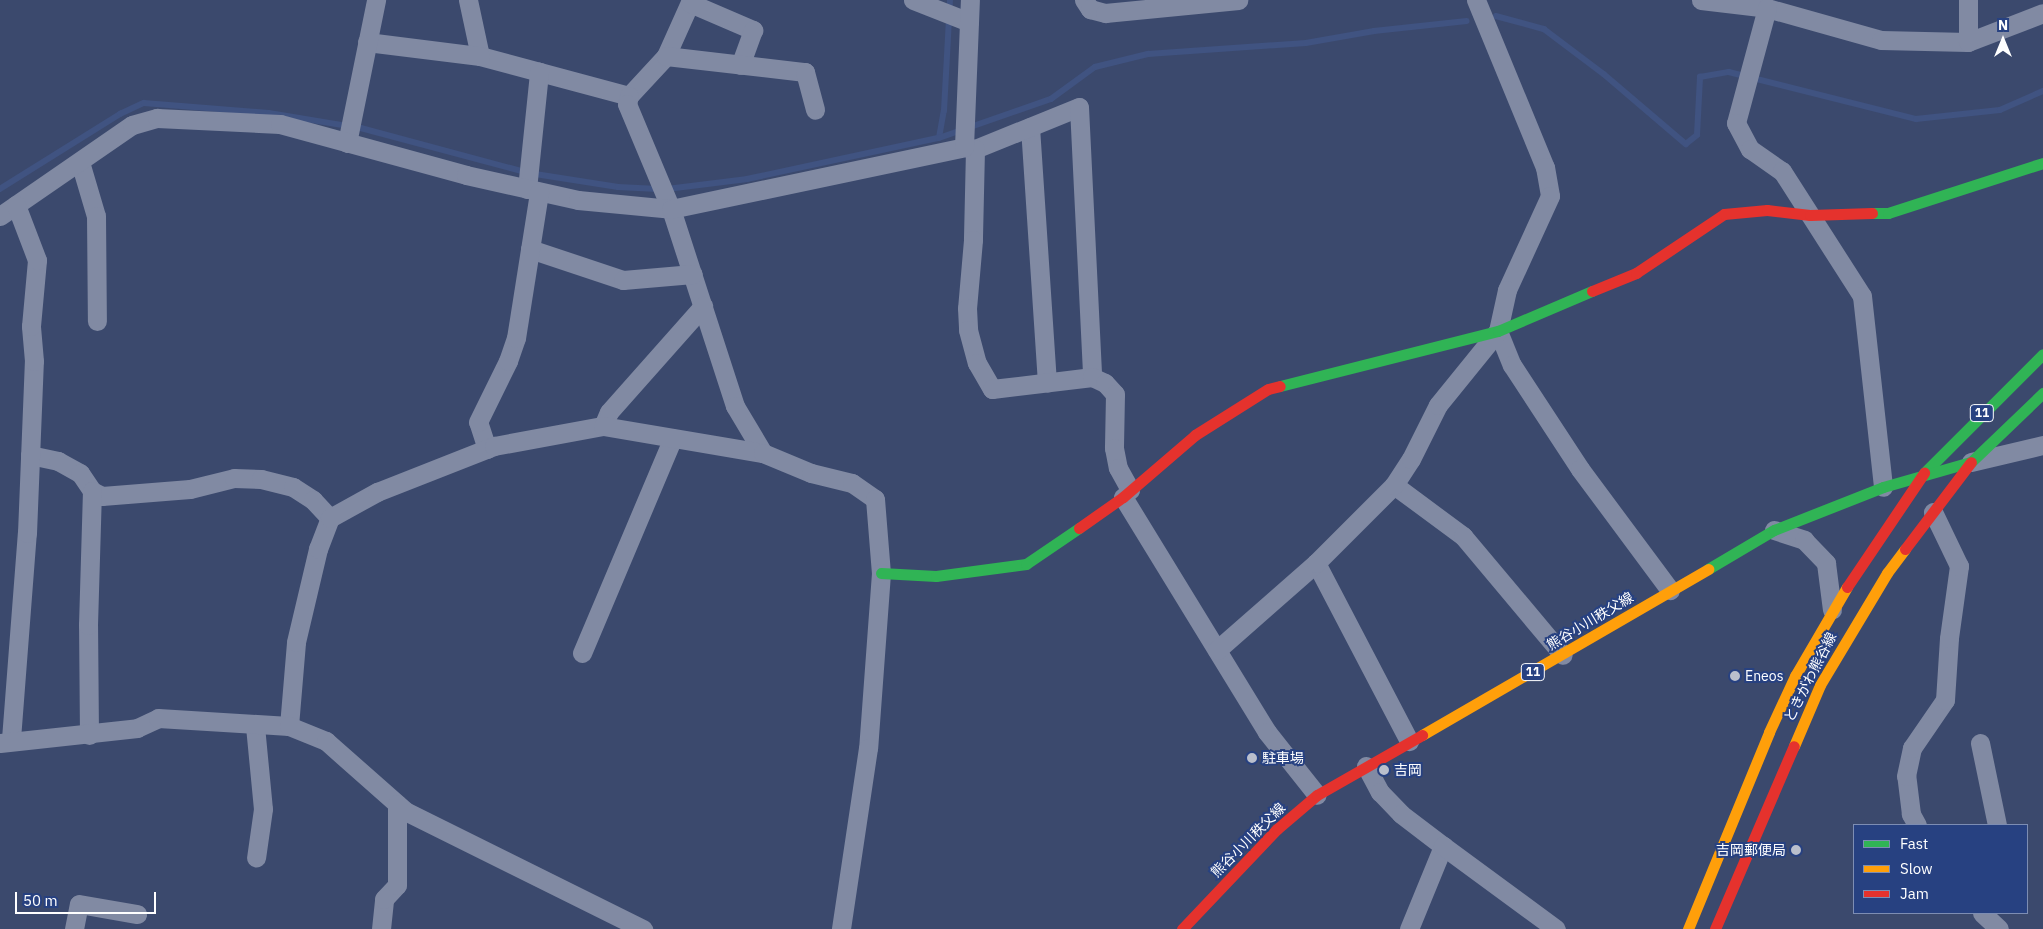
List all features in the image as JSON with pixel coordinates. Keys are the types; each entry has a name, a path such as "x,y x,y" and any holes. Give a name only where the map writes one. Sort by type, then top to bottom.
{"main road":[{"path":"881,573 936,576 1026,564 1127,493 1195,435 1268,389 1498,331 1636,273 1724,214 1768,210 1810,215 1888,213 2043,163"},
{"name":"熊谷小川秩父線","path":"1924,473 2043,354"},
{"name":"11","path":"1972,462 2043,393"},
{"name":"熊谷小川秩父線","path":"1182,929 1277,829 1317,795 1366,766 1563,656 1670,590 1774,530 1883,487 1924,473 1972,462"},
{"name":"ときがわ熊谷線","path":"1715,929 1820,685 1887,573 1972,462"},
{"name":"ときがわ熊谷線","path":"1688,929 1768,732 1832,610 1864,557 1924,473"}],"street":[{"path":"347,142 376,0"},
{"path":"468,0 480,56"},
{"path":"913,0 969,22"},
{"path":"970,0 965,117 973,240 967,308 968,330 977,363 992,389 1092,377 1105,383 1115,394 1114,448 1118,468 1127,493 1217,650 1267,732 1317,795"},
{"path":"1084,0 1090,9 1105,13 1238,0"},
{"path":"1217,650 1316,563 1394,485 1411,459 1438,405 1498,331 1507,290 1550,196 1545,167 1476,0"},
{"path":"1701,0 1768,8 1796,8 1881,40 1968,42 2043,13"},
{"path":"1968,0 1968,42"},
{"path":"740,65 753,30 691,2 666,56 629,96 627,104 671,209 735,406 763,454"},
{"path":"1768,8 1750,65 1736,124 1750,149 1782,171 1862,296 1883,487"},
{"path":"367,42 480,56 629,96"},
{"path":"666,56 804,72 815,110"},
{"path":"487,449 478,422 508,362 516,338 530,249 539,72"},
{"path":"0,216 132,125 157,118 280,124 578,200 671,209 967,146 1030,127 1079,107 1092,377"},
{"path":"1030,127 1047,382"},
{"path":"80,162 96,216 97,322"},
{"path":"16,205 37,260 31,326 34,360 30,455 6,741 89,735 137,728 158,718 255,726 289,726 326,741 405,811 643,929"},
{"path":"530,249 623,280 693,274"},
{"path":"603,426 609,412 703,306"},
{"path":"1498,331 1512,365 1580,469 1670,590"},
{"path":"289,726 296,642 318,548 330,518 377,492 487,449 603,426 763,454 811,473 852,483 875,499 881,573 868,748 841,929"},
{"path":"582,653 673,438"},
{"path":"1972,462 2043,445"},
{"path":"30,455 58,461 80,472 92,491 102,496 190,489 234,478 261,479 293,487 312,500 330,518"},
{"path":"1394,485 1463,536 1563,656"},
{"path":"89,735 88,625 92,491"},
{"path":"1916,824 1911,814 1906,776 1912,748 1945,700 1949,638 1959,566 1933,512"},
{"path":"1774,530 1804,540 1826,563 1832,610"},
{"path":"1316,563 1409,741"},
{"path":"255,726 263,809 256,858"},
{"path":"1980,743 1997,824"},
{"path":"1366,766 1385,798 1443,846 1556,929"},
{"path":"381,929 384,898 397,885 397,804"},
{"path":"1410,929 1443,846"},
{"path":"74,929 79,904 137,914"},
{"path":"1983,914 1999,929"}],"waterway":[{"path":"939,138 944,111 950,0"},
{"path":"1496,16 1544,29 1604,74 1686,144 1697,135 1700,77 1729,72 1916,119 2000,110 2043,91"},
{"path":"667,189 747,179 939,138 1051,99 1095,67 1148,54 1306,43 1374,31 1466,21"},
{"path":"0,189 120,114 144,103 269,113 361,128 529,173 618,187 658,189"}],"traffic: fast":[{"path":"1872,213 1888,213 2043,163"},
{"path":"1280,386 1498,331 1592,291"},
{"path":"1924,473 2043,354"},
{"path":"1708,569 1774,530 1883,487 1971,462 2043,393"},
{"path":"881,573 936,576 1026,564 1079,528"}],"traffic: slow":[{"path":"1794,746 1820,685 1887,573 1905,549"},
{"path":"1422,735 1708,569"},
{"path":"1688,929 1769,732 1795,676 1847,587"}],"traffic: jam":[{"path":"1592,291 1636,273 1724,214 1767,210 1810,215 1872,213"},
{"path":"1079,528 1123,497 1195,435 1268,389 1280,386"},
{"path":"1905,549 1971,462"},
{"path":"1847,587 1924,473"},
{"path":"1182,929 1277,829 1317,795 1422,735"},
{"path":"1715,929 1794,746"}],"place":[{"name":"Eneos","path":"1735,676"},
{"name":"駐車場","path":"1252,758"},
{"name":"吉岡","path":"1384,770"},
{"name":"吉岡郵便局","path":"1796,850"}]}
